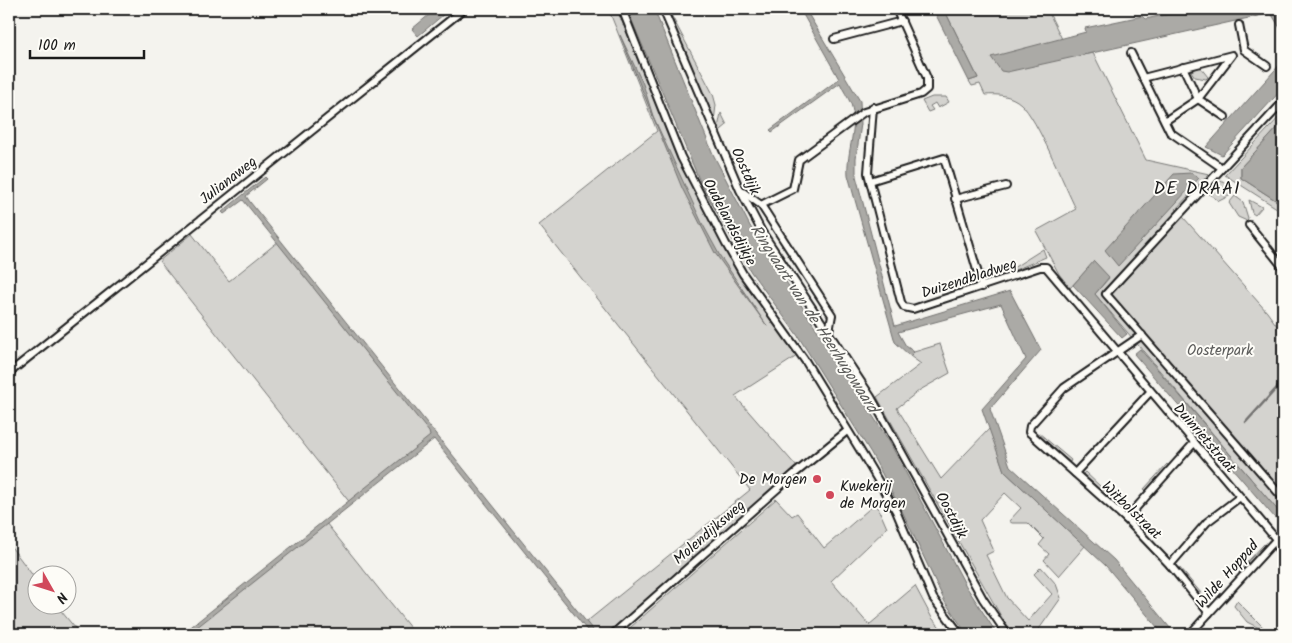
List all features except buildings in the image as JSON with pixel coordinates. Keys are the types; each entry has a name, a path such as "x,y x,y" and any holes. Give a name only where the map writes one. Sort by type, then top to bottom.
{"street":[{"name":"Julianaweg","path":"9,373 464,9"},
{"name":"Oudelandsdijkje","path":"622,9 681,157 726,244 743,274 806,362 896,511 933,598 960,634"},
{"name":"Oostdijk","path":"663,9 740,190 767,240 829,331 898,443 983,599 1007,634"},
{"path":"740,190 761,205 793,189 799,160 851,120 873,107 921,94 928,85 896,9"},
{"path":"834,38 902,21"},
{"path":"1239,25 1244,50 1267,66"},
{"path":"1143,78 1232,55 1244,50"},
{"path":"1131,53 1170,132 1222,168"},
{"path":"1164,121 1198,99 1232,55"},
{"path":"1183,67 1198,99 1225,117"},
{"path":"1283,102 1106,294 1283,498"},
{"name":"Duizendbladweg","path":"873,107 868,160 870,181 901,302 904,307 913,309 1040,267 1046,267 1116,352"},
{"path":"870,181 944,158 982,287"},
{"path":"955,200 1006,186"},
{"name":"Oostdijk","path":"761,205 832,315 829,331"},
{"path":"1249,225 1283,267"},
{"path":"1116,352 1142,335"},
{"name":"Duinrietstraat","path":"1116,352 1276,539 1278,548 1283,554"},
{"name":"Witbolstraat","path":"1116,352 1064,388 1030,426 1029,432 1126,519 1170,565 1209,613"},
{"path":"1075,473 1150,392"},
{"name":"Molendijksweg","path":"613,634 847,431"},
{"path":"1126,519 1194,443"},
{"path":"1170,565 1207,522 1240,497"},
{"name":"Wilde Hoppad","path":"1190,634 1283,532"}],"green space":[{"path":"668,9 713,94 716,105 714,122"},
{"name":"Oosterpark","path":"944,9 1047,9 1071,57 1093,53 1146,160 1209,174 1176,209 1267,312 1283,334 1283,517 1095,294 1109,278 1094,262 1070,288 1059,274 1036,231 1076,209 1043,138 1028,112 1021,104 1009,97 985,95 980,84 972,86 969,81 978,78"},
{"path":"617,10 649,84 669,137 690,180 797,356 735,396 797,467 606,634 594,634 585,623 750,490 539,225 657,131 610,13"},
{"path":"1200,67 1208,77 1206,79 1195,77 1191,71"},
{"path":"932,97 946,97 949,102 938,108 935,103 930,106 933,110 928,112 922,101"},
{"path":"721,113 727,125 721,130 718,128"},
{"path":"1283,113 1283,122 1241,167 1241,178 1283,205 1283,212 1225,175"},
{"path":"1221,180 1230,186 1233,194 1219,201 1209,194"},
{"path":"1235,196 1243,202 1248,218 1247,221 1238,217 1229,203"},
{"path":"1249,200 1262,207 1255,215 1252,213"},
{"path":"192,234 229,281 279,241 435,435 351,504 159,261"},
{"path":"1043,249 1046,257 1015,270 1013,268"},
{"path":"940,344 950,373 920,390 897,408 941,479 990,428 1004,471 1085,546 1059,576 1044,560 1049,554 1039,545 1044,539 1028,523 1012,523 1009,521 1021,508 1005,493 980,520 994,551 986,555 1007,598 1028,621 1052,594 1034,574 1041,567 1056,584 1061,598 1037,632 1039,634 1022,634 1006,625 877,397 921,364 910,356 914,352"},
{"path":"1039,433 1071,460 1070,462 1037,435"},
{"path":"1167,464 1169,466 1147,491 1144,489"},
{"path":"1085,472 1118,503 1116,505 1083,474"},
{"path":"776,499 792,516 797,513 824,548 876,503 887,528 831,581 869,625 915,586 932,618 946,634 623,634"},
{"path":"326,523 415,634 185,634"},
{"path":"9,544 28,569 28,616 65,616 80,634 9,634"},
{"path":"1264,544 1266,546 1240,574 1238,572"},
{"path":"1179,567 1207,600 1204,602 1176,569"},
{"path":"1237,601 1263,627 1261,629 1247,622 1234,606"}],"shaded area":[{"path":"436,9 450,9 418,36 412,29"},
{"path":"627,9 654,9 713,154 750,226 889,441 966,586 997,634 967,634 945,602 903,513 871,453 798,336 751,272 701,184"},
{"path":"800,9 819,9 807,12 860,101 861,124 856,158 856,176 895,326 1010,291 1041,350 990,409 1010,466 1114,560 1175,634 1163,634 1106,566 1004,471 982,409 1026,359 1001,304 898,332 906,346 914,352 910,356 895,342 848,175 854,121 851,104 840,83 772,132 770,130 839,79"},
{"path":"933,9 944,9 978,78 969,81"},
{"path":"1194,9 1283,9 1283,33 1271,13 1007,72 1001,71 991,57 1086,32 1085,28 1142,16 1145,19"},
{"path":"620,35 643,84 653,116 702,223 720,256 767,326 715,253 682,188"},
{"path":"1283,61 1283,88 1222,155 1206,147"},
{"path":"1283,122 1283,205 1241,178 1241,167"},
{"path":"1191,173 1199,178 1118,266 1105,250 1174,174"},
{"path":"265,177 267,179 246,196 250,202 596,634 590,634 434,439 191,632 187,630 430,436 429,432 243,200 224,214 222,212"},
{"path":"1094,261 1109,277 1095,294 1127,334 1122,338 1073,285"},
{"path":"1140,349 1281,514 1275,518 1134,354"}],"waterway":[{"path":"1246,422 1283,381"}],"place":[{"name":"De Morgen","path":"817,479"},
{"name":"Kwekerij de Morgen","path":"830,495"}],"district":[{"name":"DE DRAAI","path":"1197,188"}],"water label":[{"name":"Ringvaart van de Heerhugowaard","path":"815,318"}]}
